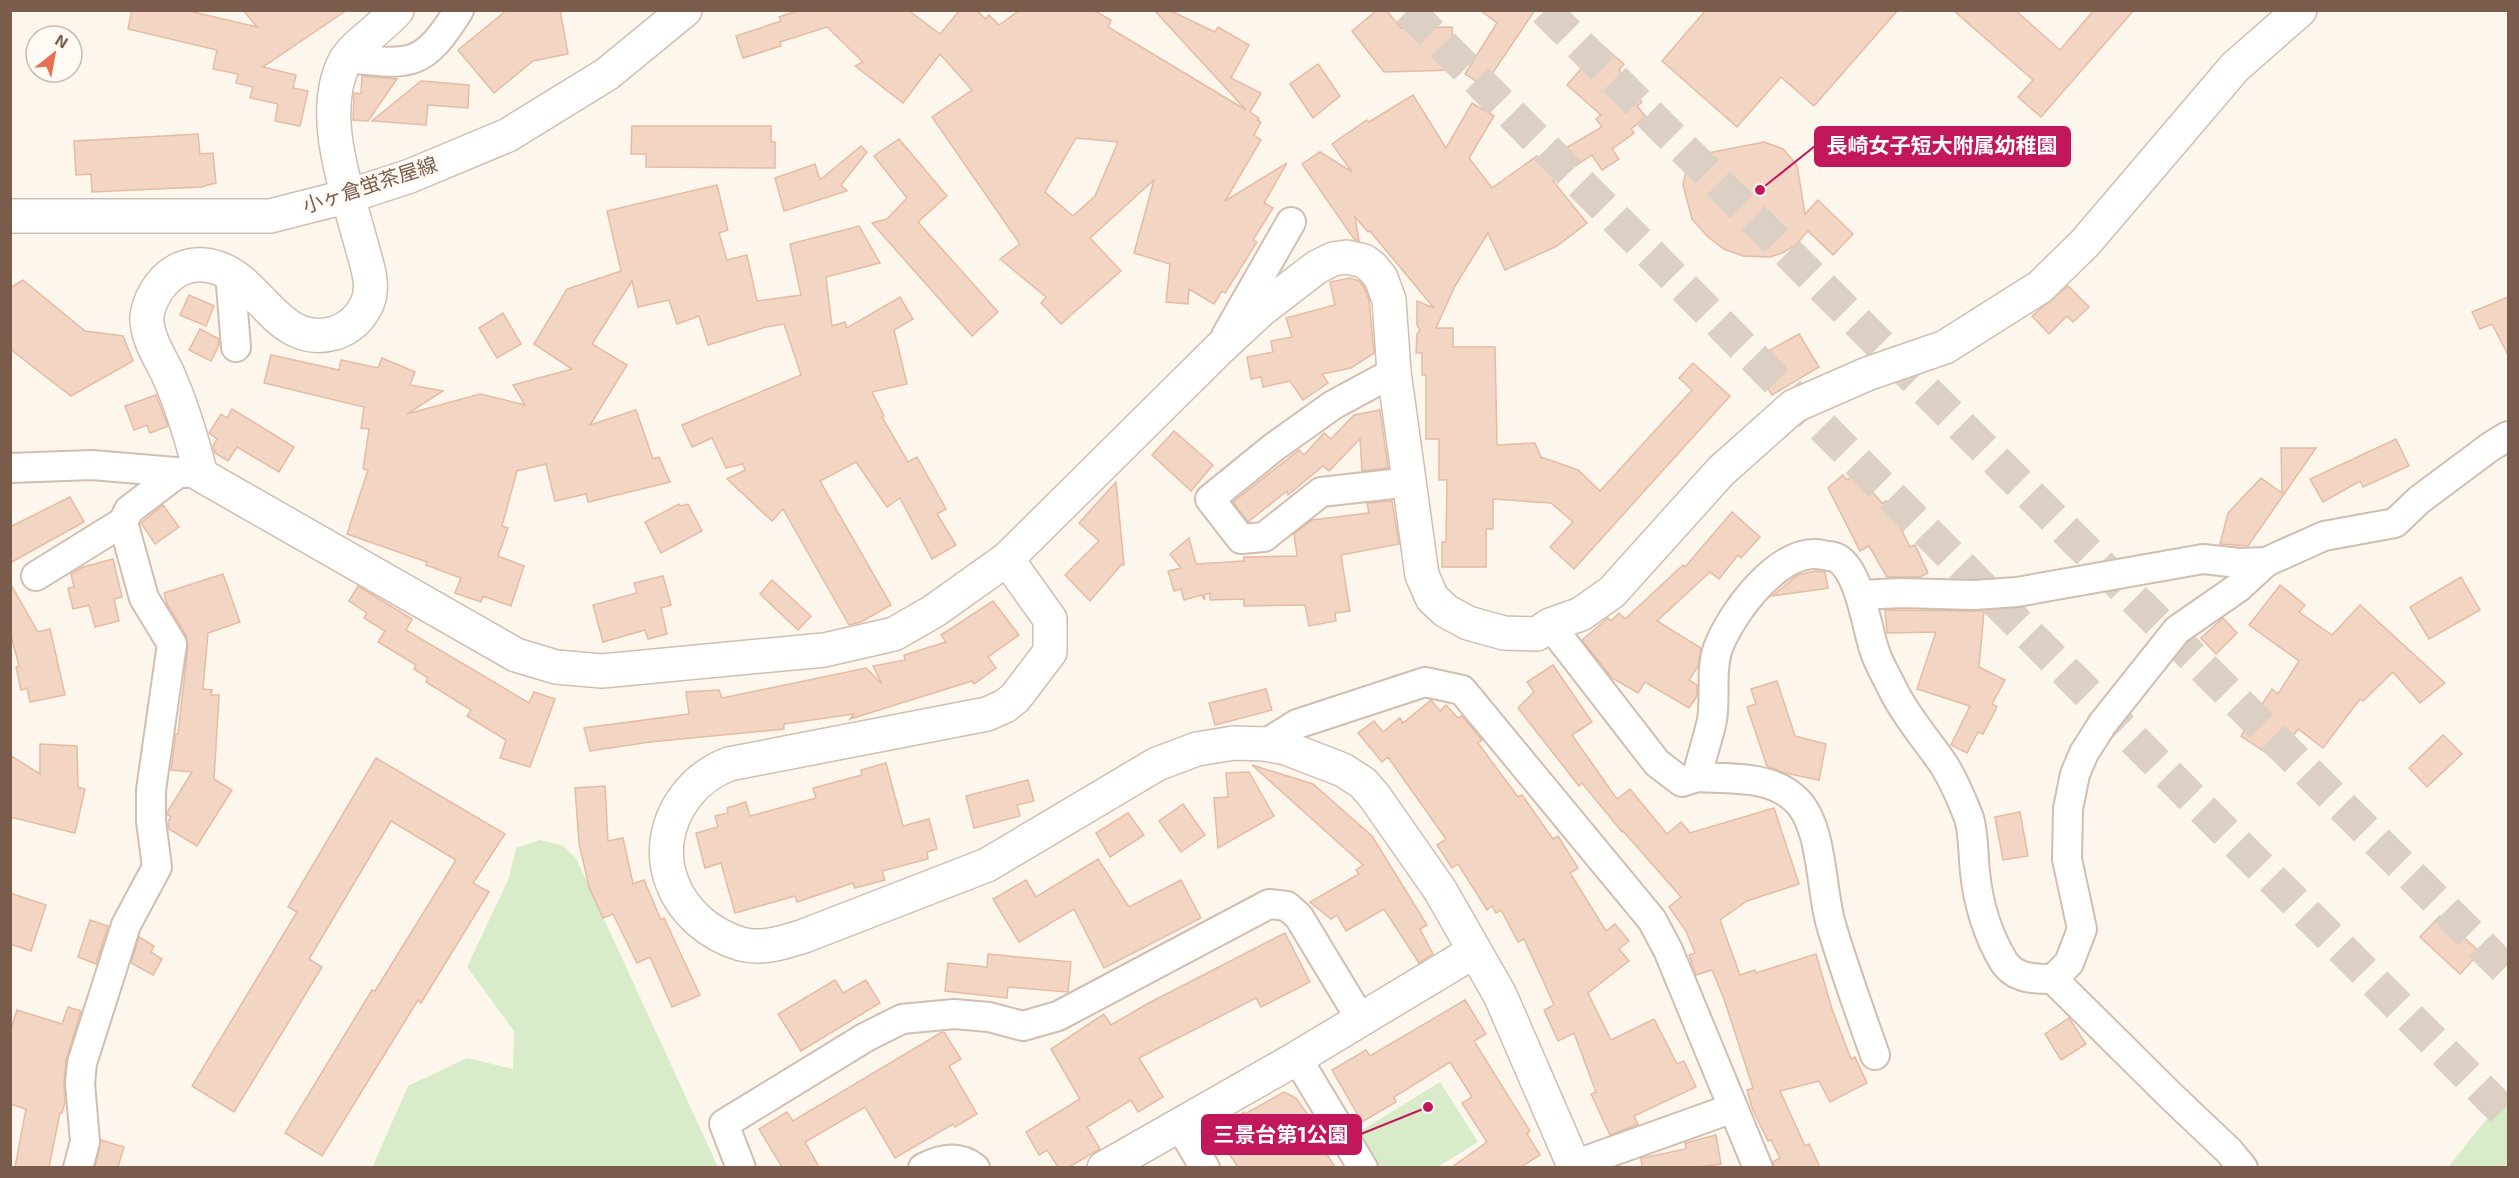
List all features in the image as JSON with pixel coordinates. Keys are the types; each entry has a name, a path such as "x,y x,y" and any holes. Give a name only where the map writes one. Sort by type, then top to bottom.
{"street":[{"path":"190,474 186,417 151,339 146,320 155,293 174,271 189,265 217,268 230,273 245,284 279,321 292,330 320,335 346,329 360,318 371,288 336,141 334,103 339,76 347,58 397,10"},
{"path":"347,58 403,63 424,56 440,39 459,10"},
{"name":"小ヶ倉蛍茶屋線","path":"10,216 270,216 349,196 410,176 508,135 607,74 685,10"},
{"path":"10,468 92,465 190,474 516,655 556,667 602,671 824,650 894,634 934,611 1007,559 1261,310 1317,267 1333,259 1355,257 1372,267 1381,278 1389,300 1394,372 1422,575 1432,598 1446,611 1468,623 1504,633 1537,634 1550,625 1581,614 1612,592 1722,471 1794,406 1867,374 1945,347 2040,287 2085,243 2235,67 2300,10"},
{"path":"1219,349 1291,222"},
{"path":"230,273 236,347"},
{"path":"1394,372 1333,405 1274,447 1210,499 1240,538 1264,537 1321,492 1410,482"},
{"path":"1697,777 1712,720 1713,678 1718,650 1732,620 1752,592 1798,556 1816,553 1837,558 1850,575 1860,595 1874,650 1902,709 1945,766 1960,795 1970,822 1975,879 1986,923 1995,945 2006,965 2019,975 2032,980 2053,979 2068,963 2082,929 2067,859 2067,808 2075,774 2084,753 2103,723 2176,630 2239,587 2266,562 2324,536 2395,523 2418,500 2508,436"},
{"path":"36,576 123,522 129,510 190,474"},
{"path":"78,1167 84,1142 80,1083 82,1063 126,925 158,867 151,820 151,790 172,644 144,598 123,522"},
{"path":"1007,559 1050,619 1050,652 1026,685 1005,706 987,714 729,764 702,778 692,788 671,820 665,858 669,876 680,899 705,925 742,944 773,945 804,936 987,865 1157,764 1197,750 1234,743 1265,744 1286,748 1323,761 1363,783 1440,890 1473,952 1500,995 1574,1166 1733,1108"},
{"path":"1860,595 1901,593 1974,595 2017,592 2203,559 2239,563 2266,562"},
{"path":"1550,625 1657,763 1682,782 1697,777 1771,784 1793,796 1803,808 1813,833 1831,926 1875,1055"},
{"path":"1265,744 1297,724 1425,682 1462,690 1652,920 1668,951 1758,1167"},
{"path":"741,1167 724,1124 866,1037 902,1019 954,1014 989,1017 1023,1026 1058,1016 1269,904 1287,906 1299,916 1360,1018"},
{"path":"1104,1167 1298,1058 1360,1018 1473,952"},
{"path":"2053,979 2170,1096 2229,1150 2243,1167"},
{"path":"1298,1058 1363,1167"},
{"path":"1180,1126 1205,1167"},
{"path":"923,1167 950,1158 975,1167"}],"green space":[{"path":"540,840 562,845 576,858 718,1167 372,1168 408,1086 467,1058 513,1069 514,1031 467,967 509,878 516,848"},
{"path":"1440,1082 1478,1142 1438,1167 1380,1167 1359,1132"},
{"path":"2508,1095 2508,1167 2448,1167 2503,1099"}],"building":[{"path":"132,10 185,10 257,27 243,10 347,10 263,67 296,75 293,88 308,91 300,126 275,121 278,104 250,98 253,87 236,83 238,74 213,69 217,50 128,29"},
{"path":"507,10 560,10 568,54 533,61 494,93 458,50"},
{"path":"800,10 908,10 940,34 960,10 976,10 986,19 989,15 999,25 1020,10 1093,10 1111,20 1108,27 1246,110 1154,10 1169,10 1215,32 1218,27 1249,45 1231,78 1261,93 1250,112 1261,122 1254,135 1261,140 1225,201 1287,163 1264,203 1273,208 1253,240 1257,242 1225,293 1222,291 1214,304 1189,289 1188,304 1166,302 1170,264 1134,253 1154,180 1090,238 1121,271 1061,324 1041,303 1046,297 1000,259 1020,244 932,117 972,90 940,54 903,103 855,66 863,62 827,27 780,42 781,46 743,58 736,36 781,21 779,17","holes":["1076,138 1118,142 1095,196 1073,216 1045,192"]},
{"path":"1377,10 1386,10 1401,28 1452,27 1454,70 1384,72 1352,31"},
{"path":"1480,10 1535,10 1484,86 1465,74 1497,23"},
{"path":"1706,10 1898,10 1814,106 1781,77 1737,127 1662,61"},
{"path":"1953,10 2015,10 2060,50 2094,10 2134,10 2041,117 2018,97 2033,80"},
{"path":"1602,45 1624,64 1619,70 1642,102 1637,106 1646,117 1631,129 1634,133 1612,149 1619,159 1602,170 1592,155 1553,181 1587,223 1557,246 1505,270 1488,233 1455,286 1436,328 1453,328 1453,347 1495,347 1497,445 1535,443 1541,457 1578,470 1600,491 1692,390 1679,378 1693,363 1730,396 1574,569 1550,547 1573,522 1551,503 1493,499 1493,529 1486,529 1486,567 1442,567 1442,542 1446,542 1447,480 1439,480 1439,439 1426,439 1426,375 1422,375 1422,353 1416,353 1417,334 1420,330 1417,325 1417,301 1434,308 1370,231 1368,232 1355,217 1359,241 1354,239 1302,164 1320,152 1352,172 1332,144 1367,120 1369,122 1413,95 1446,148 1472,103 1494,116 1469,158 1492,188 1537,156 1542,162 1602,127 1596,119 1601,115 1567,85"},
{"path":"1318,64 1340,96 1313,118 1290,84"},
{"path":"362,76 397,79 368,121 353,120 354,93 361,94"},
{"path":"421,81 469,85 468,108 428,105 426,125 372,121"},
{"path":"632,126 771,126 771,142 775,142 775,168 646,167 646,154 631,154"},
{"path":"198,134 200,154 213,153 216,183 201,187 92,192 91,174 76,175 74,141"},
{"path":"899,139 947,196 918,222 998,312 972,336 872,223 887,219 907,198 874,156"},
{"path":"1764,142 1783,149 1797,165 1805,214 1818,200 1853,234 1833,255 1808,231 1795,246 1782,253 1770,257 1743,256 1724,249 1708,237 1692,219 1683,185 1687,165 1693,156"},
{"path":"861,146 867,152 841,185 847,191 784,211 775,178 815,164 820,180"},
{"path":"717,185 728,230 719,233 727,260 747,255 757,301 801,295 790,244 859,226 880,263 826,277 832,326 845,322 847,328 900,297 913,319 894,330 907,384 872,392 884,416 882,417 908,462 917,457 946,509 937,514 956,545 932,559 900,498 887,507 856,462 820,481 891,605 861,622 849,625 783,509 772,521 727,479 745,470 743,464 726,468 712,438 692,447 682,425 801,375 784,324 766,327 708,345 699,316 677,324 669,300 638,307 632,281 592,344 627,365 590,425 636,410 653,459 659,457 670,482 588,502 586,494 555,501 546,464 517,471 502,526 508,528 498,556 524,566 511,606 483,596 481,602 455,593 461,578 426,565 427,562 347,534 368,470 363,469 369,429 361,428 364,407 264,383 271,355 339,370 341,360 378,368 382,358 415,372 410,385 443,391 407,414 480,394 525,405 513,385 572,369 534,344 567,289 621,271 607,211"},
{"path":"1350,278 1359,281 1369,300 1374,353 1351,368 1322,374 1328,383 1303,400 1290,381 1263,387 1261,377 1251,379 1247,357 1273,352 1271,341 1292,337 1286,318 1335,305 1330,282"},
{"path":"23,280 85,331 123,336 133,361 71,396 10,349 10,288"},
{"path":"2068,286 2089,307 2073,322 2067,316 2049,334 2032,316"},
{"path":"189,295 214,306 206,326 180,315"},
{"path":"2508,297 2508,355 2492,324 2480,329 2472,312"},
{"path":"503,313 521,344 497,358 479,328"},
{"path":"200,329 219,339 219,345 211,361 189,350"},
{"path":"1799,334 1819,367 1772,395 1757,370 1767,364 1761,355"},
{"path":"156,395 168,426 150,433 147,425 134,430 125,406"},
{"path":"232,409 294,447 279,472 237,447 228,461 215,453 213,446 217,439 209,433 221,414 227,418"},
{"path":"1380,410 1388,468 1362,471 1360,439 1329,471 1323,466 1288,495 1287,491 1248,522 1233,502 1299,450 1304,455 1324,433 1331,439 1354,415"},
{"path":"1174,431 1213,465 1191,491 1152,455"},
{"path":"2396,439 2409,466 2363,487 2360,481 2323,502 2310,479"},
{"path":"2281,448 2316,448 2248,546 2220,544 2228,513 2261,478 2282,493"},
{"path":"1856,473 1882,503 1887,501 1910,547 1915,545 1928,573 1920,577 1887,577 1869,546 1860,551 1828,488 1843,475 1847,480"},
{"path":"1116,482 1124,565 1122,564 1090,601 1065,575 1099,541 1079,523"},
{"path":"70,497 84,522 10,563 10,527"},
{"path":"1392,501 1399,544 1341,555 1350,611 1335,613 1336,621 1309,626 1305,605 1244,606 1244,599 1210,600 1210,593 1204,595 1205,600 1201,595 1184,600 1181,589 1174,591 1168,571 1181,568 1170,554 1189,538 1196,564 1244,561 1244,557 1297,556 1294,534 1312,520 1369,513 1367,503"},
{"path":"679,504 680,506 688,504 702,531 661,553 645,522"},
{"path":"163,505 179,527 155,544 141,523"},
{"path":"1732,512 1760,537 1741,558 1738,555 1719,579 1710,572 1657,621 1701,648 1698,666 1689,680 1697,685 1697,696 1689,708 1645,682 1638,693 1612,678 1582,640 1608,618 1611,621 1619,613 1625,619 1683,565 1685,567"},
{"path":"113,559 122,597 114,599 119,621 95,627 89,605 73,609 68,588 74,587 71,574 83,567"},
{"path":"1815,571 1825,572 1828,588 1772,596 1798,575"},
{"path":"223,574 240,622 208,633 203,689 212,690 211,695 219,695 214,779 232,790 197,846 169,829 168,822 171,817 168,811 192,772 171,770 176,734 178,734 188,646 186,635 167,604 164,593"},
{"path":"663,576 671,605 661,608 667,634 648,639 645,630 603,642 593,605 637,593 634,583"},
{"path":"2461,577 2480,610 2429,639 2410,607"},
{"path":"772,580 811,616 798,630 760,594"},
{"path":"10,583 38,632 50,629 65,695 30,702 27,688 21,690 16,667 19,666 10,632"},
{"path":"2280,585 2305,605 2299,612 2332,635 2360,605 2445,683 2420,703 2393,672 2363,701 2360,699 2323,748 2298,729 2277,760 2241,736 2272,689 2278,694 2299,661 2249,625"},
{"path":"358,586 412,619 406,630 529,703 534,692 555,699 530,767 500,758 506,740 467,716 471,710 426,682 428,678 414,669 416,665 378,642 385,631 364,618 367,613 349,601"},
{"path":"993,601 1019,635 988,657 996,668 974,684 972,681 850,719 854,714 784,724 784,729 650,742 590,751 584,728 689,714 686,692 719,690 722,698 866,668 882,684 873,666 905,660 904,655 946,642 941,635"},
{"path":"1885,610 1984,611 1979,667 2005,680 1992,704 1997,707 1983,734 1978,732 1967,753 1951,745 1970,706 1917,689 1936,632 1887,633"},
{"path":"2223,618 2237,633 2216,654 2201,638"},
{"path":"1553,665 1592,722 1572,735 1617,799 1630,789 1667,834 1681,822 1690,833 1774,808 1799,884 1747,901 1720,920 1740,975 1755,970 1756,973 1816,954 1832,1009 1851,1059 1855,1057 1867,1083 1830,1102 1819,1081 1780,1091 1805,1146 1809,1144 1820,1167 1774,1167 1773,1162 1780,1158 1771,1140 1768,1141 1752,1108 1747,1090 1753,1088 1724,999 1712,970 1696,975 1689,955 1695,953 1686,931 1669,907 1681,897 1622,832 1582,783 1579,786 1518,708 1534,692 1527,682"},
{"path":"1777,681 1795,736 1826,744 1819,780 1785,773 1767,766 1747,707 1756,704 1751,689"},
{"path":"1266,689 1272,710 1215,725 1209,703"},
{"path":"1431,700 1440,711 1446,705 1458,718 1462,716 1482,740 1478,743 1518,797 1522,795 1553,839 1558,836 1578,868 1570,873 1606,931 1615,924 1629,941 1619,949 1629,961 1588,993 1611,1040 1654,1019 1677,1064 1684,1061 1696,1087 1634,1116 1638,1124 1610,1135 1591,1094 1596,1092 1574,1033 1558,1041 1544,1010 1554,1005 1524,939 1518,942 1501,910 1496,913 1492,906 1487,910 1458,864 1452,868 1437,845 1446,839 1388,757 1382,762 1358,733 1374,721 1383,732 1400,718 1403,723"},
{"path":"2443,735 2462,754 2427,787 2409,768"},
{"path":"40,744 77,746 78,787 85,789 75,833 10,817 10,755 40,774"},
{"path":"376,758 505,834 473,883 489,892 421,1003 418,1000 322,1156 285,1133 372,990 375,991 456,860 391,821 309,959 322,967 234,1112 192,1086 297,912 288,907"},
{"path":"886,763 903,826 929,819 937,849 927,852 928,859 882,871 885,880 855,888 853,883 797,902 795,896 735,913 721,863 705,868 696,833 718,827 715,816 728,813 727,808 746,802 750,816 816,798 813,788 862,775 861,770"},
{"path":"1252,765 1313,784 1372,836 1427,925 1420,929 1433,954 1419,963 1384,909 1346,931 1337,915 1331,919 1310,902 1359,874 1356,870 1363,865"},
{"path":"1249,772 1274,816 1218,848 1214,798 1228,797 1226,773"},
{"path":"1028,780 1034,801 1017,805 1020,816 974,828 966,796"},
{"path":"605,786 608,841 623,838 633,884 644,880 661,920 664,918 700,995 672,1007 650,957 637,963 613,914 603,918 589,887 579,843 575,788"},
{"path":"1183,804 1205,835 1181,852 1159,821"},
{"path":"2020,812 2028,856 2003,860 1995,817"},
{"path":"1128,813 1144,835 1110,857 1096,833"},
{"path":"1098,859 1129,907 1181,880 1201,918 1104,968 1074,909 1019,942 993,899 1026,880 1036,897"},
{"path":"10,893 46,905 31,951 10,944"},
{"path":"2440,916 2480,952 2460,974 2420,937"},
{"path":"90,920 108,926 96,964 78,957"},
{"path":"1285,933 1310,982 1261,1007 1256,998 1139,1058 1163,1097 1138,1112 1131,1100 1087,1127 1100,1149 1069,1167 1058,1167 1047,1150 1039,1155 1026,1132 1080,1099 1051,1049 1104,1014 1111,1025"},
{"path":"139,937 154,946 151,952 162,959 153,975 131,963"},
{"path":"988,954 1071,962 1068,992 1008,987 1007,998 945,991 948,963 987,967"},
{"path":"835,980 843,993 866,980 880,1003 801,1051 778,1014"},
{"path":"1465,1000 1486,1034 1474,1041 1530,1131 1527,1134 1540,1155 1521,1167 1452,1167 1487,1142 1462,1103 1472,1097 1450,1062 1394,1097 1396,1102 1362,1122 1332,1070 1366,1050 1370,1056"},
{"path":"68,1007 81,1011 66,1061 65,1103 60,1113 49,1167 15,1167 26,1109 10,1104 10,1032 17,1010 62,1024"},
{"path":"2069,1018 2086,1044 2061,1060 2045,1034"},
{"path":"942,1032 961,1059 949,1066 977,1114 955,1127 953,1124 895,1158 865,1107 805,1142 819,1167 782,1167 759,1129 787,1112 793,1121"},
{"path":"1284,1092 1296,1098 1311,1119 1306,1122 1335,1167 1238,1167 1221,1142 1228,1138 1222,1127 1244,1112 1245,1114"},
{"path":"1716,1135 1721,1164 1698,1167 1642,1167 1641,1158 1686,1149 1685,1143"},
{"path":"101,1140 124,1147 118,1167 95,1167"}],"tunnel":[{"path":"1408,10 2508,1116"},
{"path":"1545,10 2508,972"}],"place":[{"name":"長崎女子短大附属幼稚園","path":"1760,190"},
{"name":"三景台第1公園","path":"1428,1107"}]}
